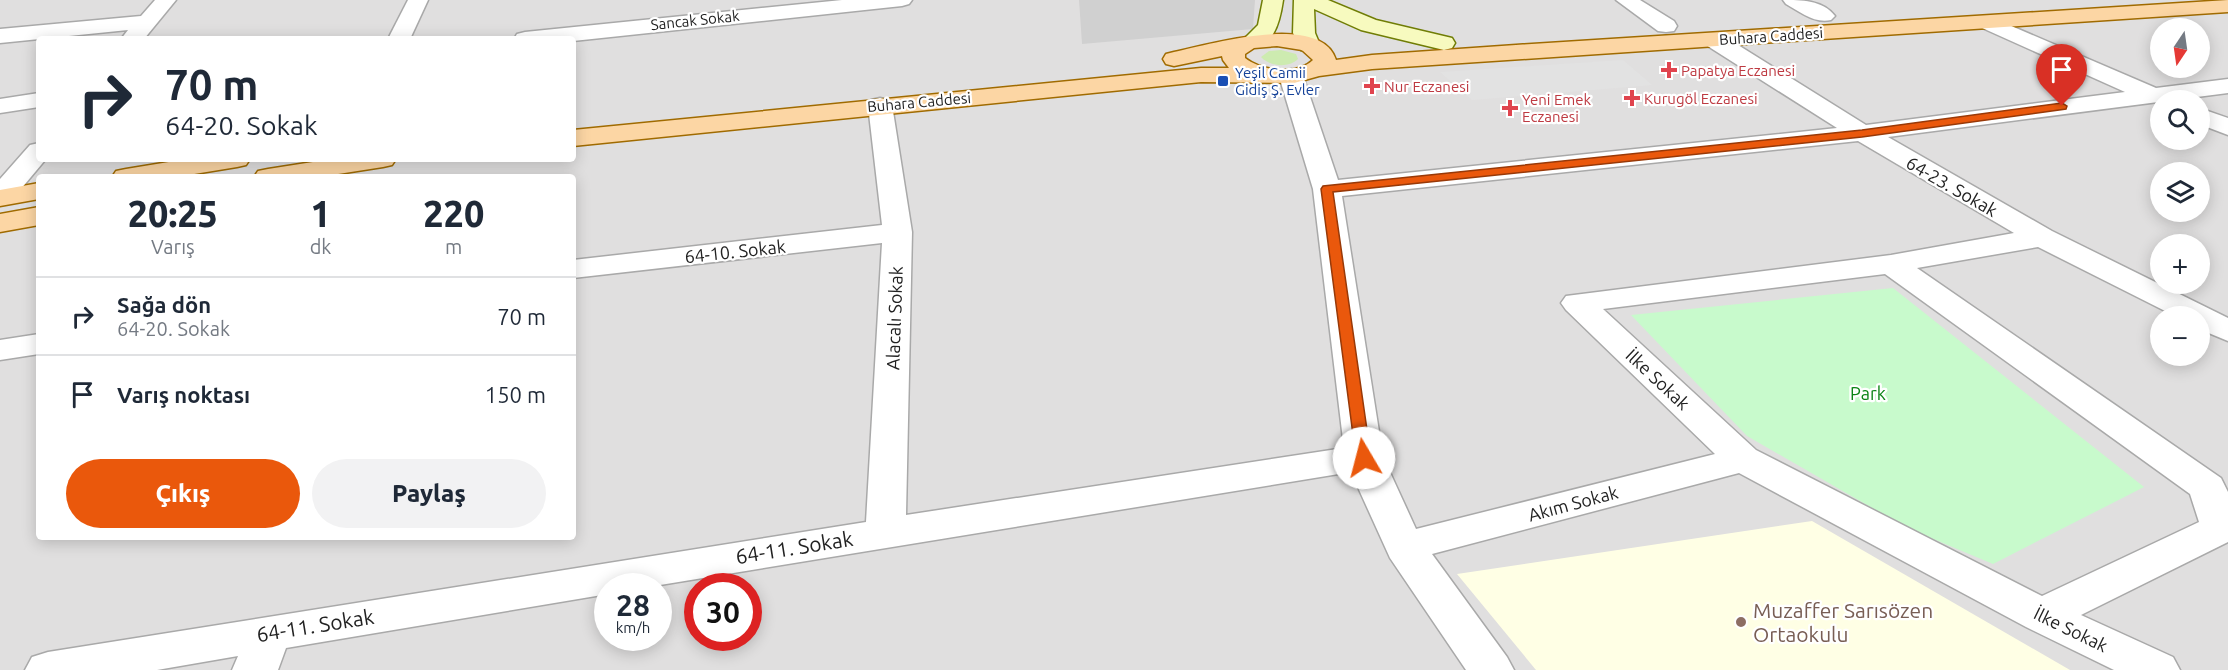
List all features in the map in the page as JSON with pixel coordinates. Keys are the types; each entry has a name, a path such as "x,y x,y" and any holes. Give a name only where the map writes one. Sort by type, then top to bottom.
{"main road":[{"name":"Buhara Caddesi","path":"576,118 1142,64 1277,39 1310,46 1353,48 2056,0"},
{"name":"Buhara Caddesi","path":"576,138 880,105 1201,75 1290,73 1372,62 2228,6"},
{"path":"1247,43 1232,56 1237,63 1248,70 1290,73 1323,65 1324,57 1310,46"},
{"path":"144,174 218,162"},
{"path":"287,174 364,162"},
{"path":"0,197 36,191"},
{"path":"0,223 36,217"}],"street":[{"path":"0,36 138,31 166,0"},
{"path":"400,36 418,0"},
{"path":"664,23 676,0"},
{"name":"Sancak Sokak","path":"551,36 874,1 902,0"},
{"path":"1247,43 1268,27 1273,0"},
{"path":"1304,0 1304,33 1310,46"},
{"path":"1310,0 1369,25 1444,43"},
{"path":"1626,0 1666,26"},
{"path":"1793,0 1824,16"},
{"path":"1988,22 2150,93"},
{"name":"64-23. Sokak","path":"1714,40 1862,133 2042,237 2228,331"},
{"path":"1290,73 1327,189 1364,458 1404,546 1491,670"},
{"path":"2203,90 2228,86"},
{"path":"1327,189 1862,133 2150,98"},
{"path":"0,106 36,100"},
{"name":"Alacalı Sokak","path":"880,105 897,232 886,533"},
{"path":"2210,120 2228,127"},
{"path":"0,197 36,155"},
{"name":"64-10. Sokak","path":"576,269 897,232"},
{"name":"İlke Sokak","path":"2042,237 1891,264 1577,303 1743,459 2041,615 2157,670"},
{"path":"1891,264 2207,487 2221,528 2041,615"},
{"path":"0,350 36,344"},
{"name":"64-11. Sokak","path":"48,670 262,651 886,533 1364,458"},
{"name":"Akım Sokak","path":"1404,546 1743,459"}],"shaded area":[{"path":"0,0 2228,0 2228,670 0,670"},
{"path":"1079,0 1255,0 1253,29 1082,44"},
{"path":"1623,60 1652,85 1472,100 1440,72"},
{"name":"Muzaffer Sarısözen Ortaokulu","path":"1812,521 2070,670 1536,670 1457,574"}],"green space":[{"path":"1281,50 1296,54 1298,59 1290,64 1280,65 1269,63 1261,57 1269,51"},
{"name":"Park","path":"1893,288 2144,487 1993,564 1907,528 1747,436 1631,315"}],"place":[{"name":"Papatya Eczanesi","path":"1669,70"},
{"name":"Yeşil Camii Gidiş Ş. Evler","path":"1223,81"},
{"name":"Nur Eczanesi","path":"1372,86"},
{"name":"Kurugöl Eczanesi","path":"1632,98"},
{"name":"Yeni Emek Eczanesi","path":"1510,108"},
{"name":"Muzaffer Sarısözen Ortaokulu","path":"1741,622"}],"route":[{"path":"1364,458 1327,189 1862,133 2062,106"}]}
